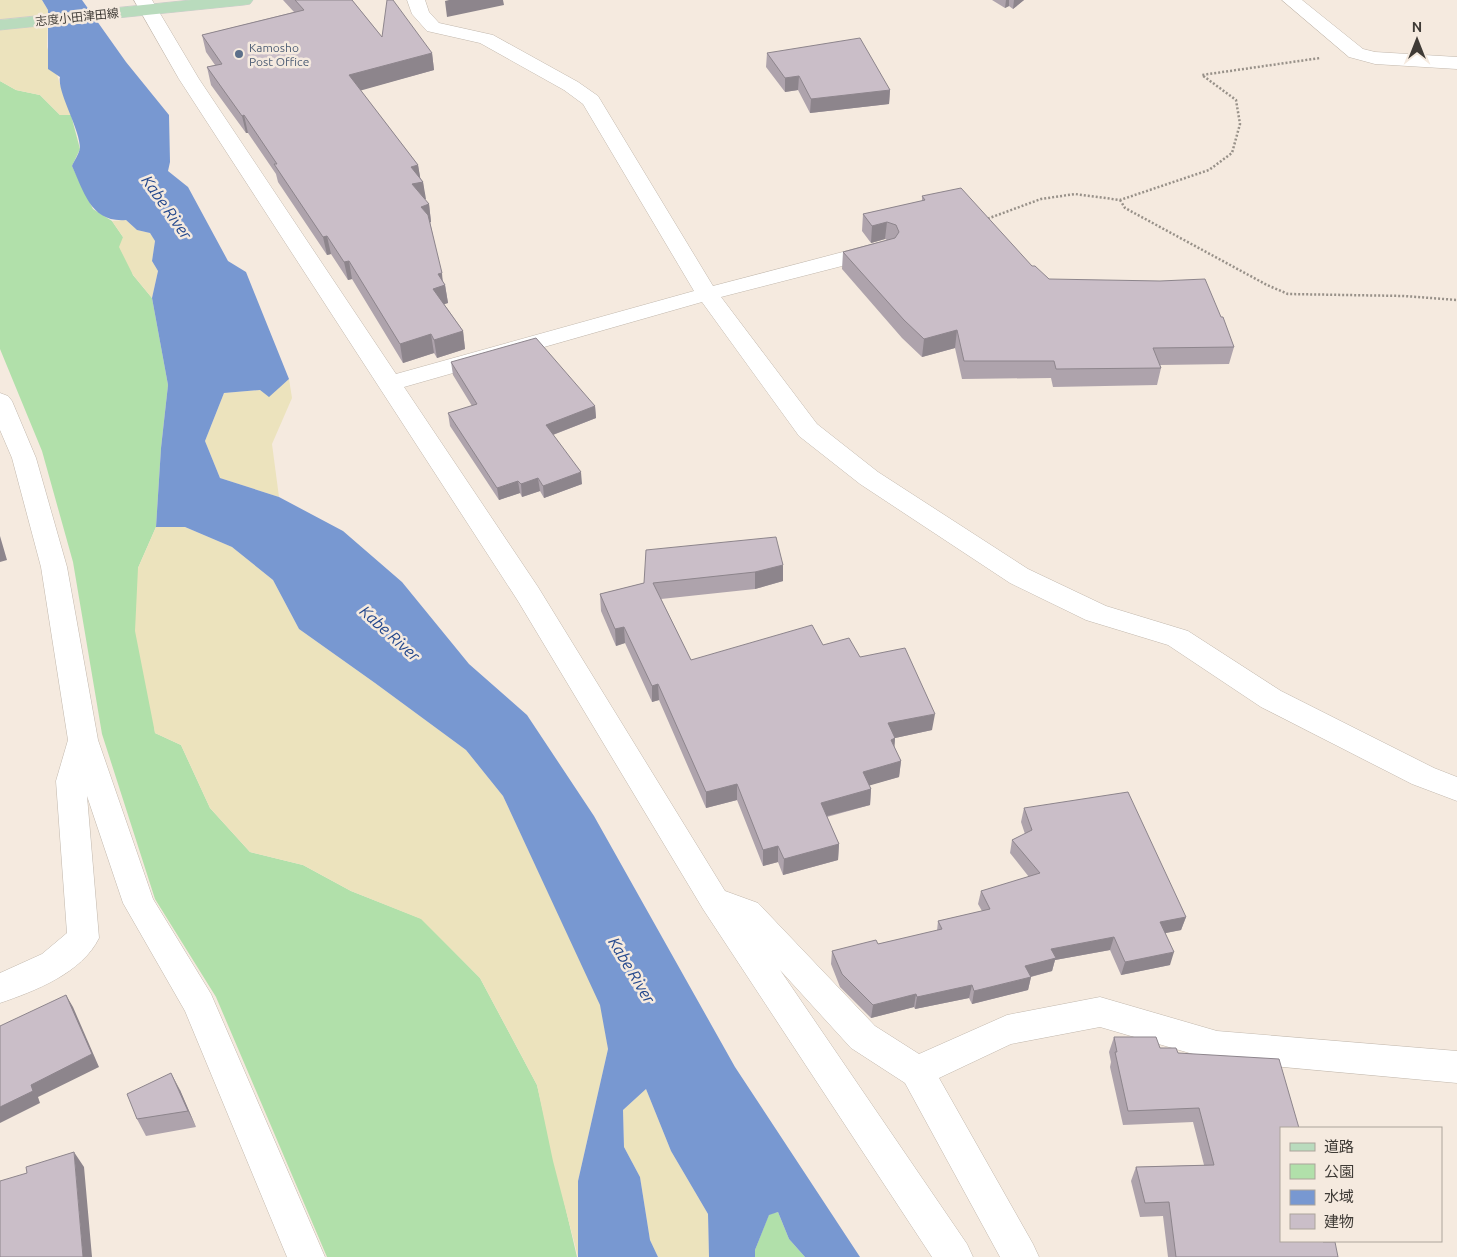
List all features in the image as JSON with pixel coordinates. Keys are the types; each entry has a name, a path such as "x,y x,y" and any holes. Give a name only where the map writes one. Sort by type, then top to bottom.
{"main road":[{"name":"志度小田津田線","path":"0,25 139,7 244,0"}],"street":[{"path":"416,0 421,14 433,27 486,39 571,86 591,100 708,294 808,430 869,478 1019,576 1096,613 1178,638 1271,699 1423,776 1457,789"},
{"path":"1290,0 1356,53 1375,58 1457,62"},
{"path":"139,7 189,79 528,594 714,900 954,1257"},
{"path":"390,384 708,294 885,248"},
{"path":"0,402 24,458 54,567 83,740 139,903 198,1004 306,1257"},
{"path":"0,989 54,964 83,938 71,781 83,740"},
{"path":"714,900 748,913 863,1037 917,1072 1020,1257"},
{"path":"917,1072 1007,1030 1100,1012 1217,1046 1457,1067"}],"path":[{"path":"983,220 1041,199 1075,194 1120,200 1209,170 1232,153 1240,124 1236,100 1202,75 1356,53"},
{"path":"1120,200 1125,208 1267,285 1288,294 1404,296 1457,300"}],"green space":[{"path":"0,81 16,90 40,95 60,115 71,115 80,149 72,166 93,209 112,221 123,237 133,275 152,298 168,385 161,448 156,527 138,568 155,733 181,745 210,808 250,852 303,865 351,891 422,919 480,978 537,1085 577,1257 327,1257 216,997 155,899 102,734 73,562 42,451 0,349"},
{"path":"778,1212 789,1239 805,1257 755,1257 755,1250 769,1214"}],"sand":[{"path":"0,0 42,0 48,10 47,47 71,115 60,115 40,95 16,90 0,81"},
{"path":"126,220 137,230 150,233 155,241 152,261 158,271 152,298 133,275 119,247 123,237 112,221"},
{"path":"289,379 292,398 272,444 279,497 220,478 205,441 224,393 260,390 269,396"},
{"path":"156,527 185,527 232,547 273,580 299,629 466,750 503,796 601,1005 608,1049 578,1181 578,1257 553,1161 537,1085 480,978 421,919 351,891 303,865 250,852 210,808 181,745 155,733 135,631 138,568"},
{"path":"646,1089 671,1151 708,1214 709,1257 658,1257 650,1240 640,1177 624,1147 623,1110"}],"water":[{"name":"Kabe River","path":"42,0 82,0 126,62 169,115 170,162 168,171 188,187 228,261 246,272 289,379 269,397 260,390 224,393 205,441 220,478 279,497 343,531 402,582 469,664 527,715 594,816 735,1067 860,1257 805,1257 789,1239 778,1212 769,1215 755,1250 755,1257 709,1257 708,1214 671,1151 646,1089 623,1110 624,1147 640,1177 650,1240 658,1257 578,1257 578,1181 608,1049 600,1005 503,796 466,750 299,629 273,580 232,547 185,527 156,527 161,448 168,385 152,298 158,271 152,261 155,241 150,233 137,230 126,220 114,220 104,216 90,204 85,195 72,166 80,148 79,140 62,92 60,77 48,69 48,10"}],"building":[{"path":"295,0 352,0 382,37 387,0 393,0 432,53 349,75 418,165 411,167 423,182 412,184 429,204 421,207 428,215 442,273 438,274 445,285 433,289 463,331 434,340 431,334 400,344 349,261 344,262 327,236 323,237 244,115 242,116 207,67 222,64 202,35 304,10"},
{"path":"860,38 890,90 811,99 799,76 785,78 767,53"},
{"path":"961,188 1032,266 1035,266 1049,279 1160,281 1205,279 1221,317 1223,317 1234,347 1153,348 1161,368 1056,369 1054,361 964,361 957,330 924,339 904,320 843,252 895,238 899,232 896,225 887,222 872,226 863,214 925,200 922,196"},
{"path":"536,338 595,406 546,425 581,472 543,486 538,478 521,484 518,481 497,488 448,413 477,404 451,362"},
{"path":"776,537 783,565 755,572 653,583 691,660 812,625 823,645 849,638 860,657 905,648 935,714 888,723 895,738 891,740 901,761 863,772 871,789 821,803 839,844 784,859 778,846 763,850 737,784 706,792 658,684 652,686 624,627 615,629 600,594 644,583 646,550"},
{"path":"1128,792 1186,917 1160,922 1174,952 1125,962 1114,937 1051,949 1056,958 1025,966 1031,977 974,991 972,985 917,997 916,994 873,1005 842,974 832,951 876,940 878,944 942,929 938,921 990,909 981,891 1040,873 1012,840 1032,830 1024,808"},
{"path":"66,995 92,1054 31,1085 33,1091 0,1107 0,1026"},
{"path":"1114,1037 1156,1037 1160,1048 1176,1048 1178,1053 1279,1059 1299,1127 1280,1127 1280,1242 1335,1242 1338,1257 1176,1257 1169,1202 1145,1203 1136,1167 1214,1165 1199,1108 1128,1111 1115,1052 1117,1052"},
{"path":"171,1073 188,1111 137,1119 127,1094"},
{"path":"74,1152 83,1257 0,1257 0,1181 27,1173 26,1167"}],"place":[{"name":"Kamosho Post Office","path":"239,54"}]}
